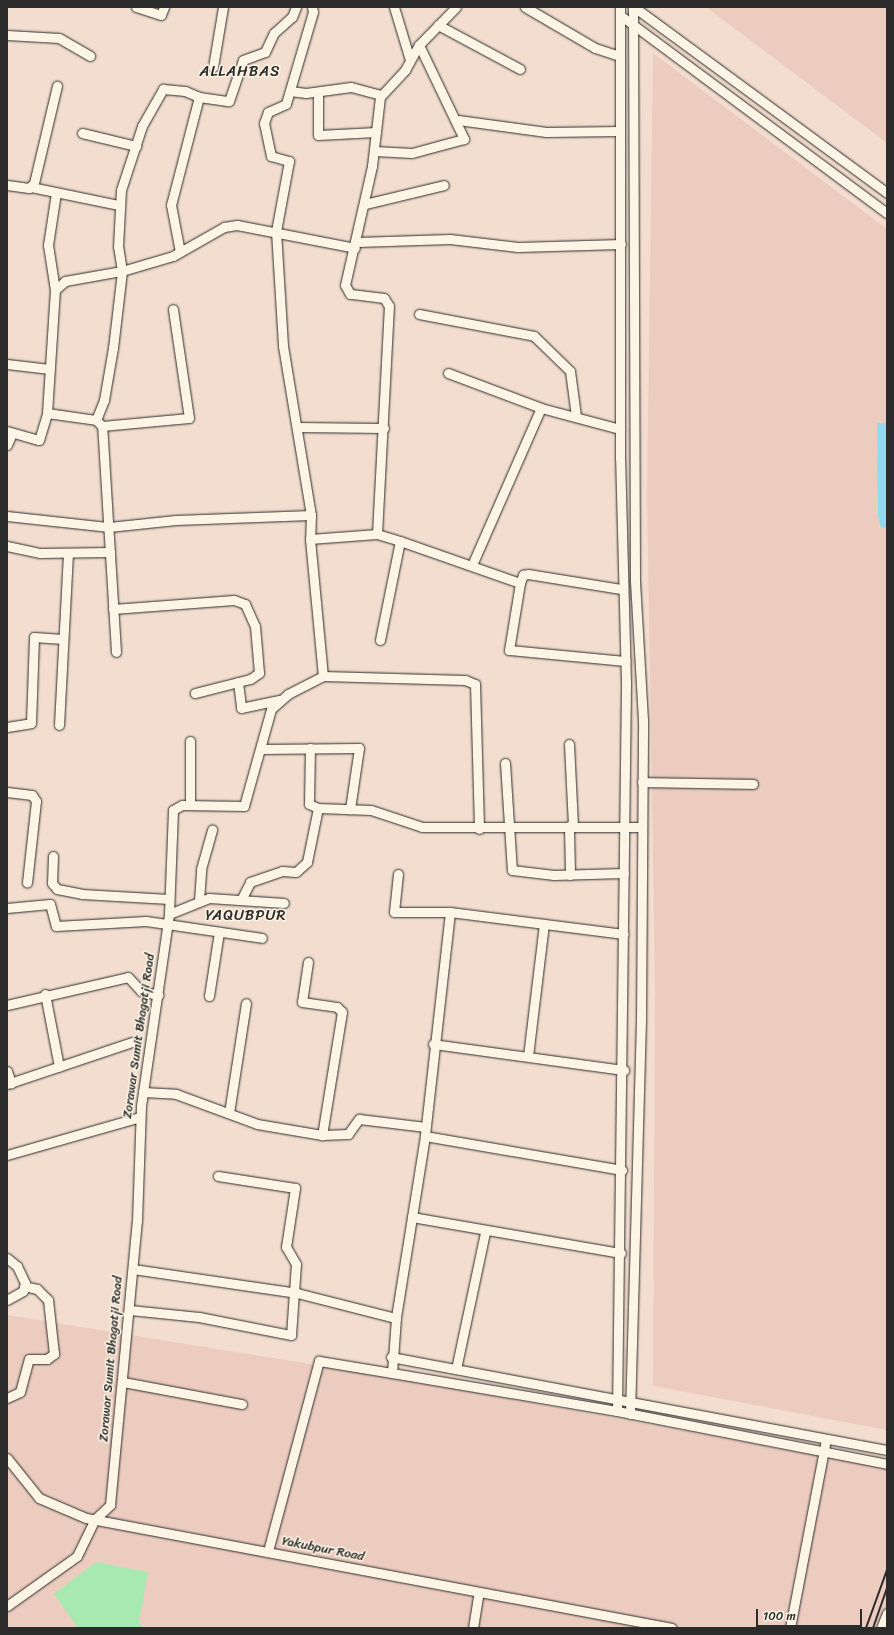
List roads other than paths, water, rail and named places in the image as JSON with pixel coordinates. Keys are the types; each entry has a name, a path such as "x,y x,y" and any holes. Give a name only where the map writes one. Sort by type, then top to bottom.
{"street":[{"path":"136,7 161,15 164,7"},
{"path":"214,68 223,7"},
{"path":"116,652 109,527 99,423 112,355 122,271 118,247 119,205 144,122 163,90 185,91 199,97 228,101 243,60 265,52 274,33 292,17 296,7"},
{"path":"312,7 313,12 286,104 268,112 264,123 271,156 289,161 276,230 283,346 311,515 310,538 323,676 474,681 479,829"},
{"path":"394,7 410,60"},
{"path":"377,534 391,314 384,298 347,291 345,285 365,204 374,151 381,94 410,60 419,45 456,7"},
{"path":"525,7 595,48 620,56"},
{"path":"630,1414 633,1401 643,720 635,580 634,7"},
{"path":"634,7 887,193"},
{"path":"617,1411 619,1399 624,1070 625,661 621,584 620,11"},
{"path":"620,11 634,25 887,213"},
{"path":"438,25 520,69"},
{"path":"7,35 59,38 90,56"},
{"path":"374,151 412,153 461,142 464,135 458,120 419,45"},
{"path":"31,187 57,86"},
{"path":"290,91 318,92 351,86 381,94"},
{"path":"318,92 318,135 376,132"},
{"path":"180,252 171,209 199,97"},
{"path":"458,120 546,132 620,131"},
{"path":"82,133 136,146"},
{"path":"7,185 31,187 56,194 119,205"},
{"path":"365,204 444,185"},
{"path":"7,445 9,432 39,440 47,412 55,290 48,245 56,194"},
{"path":"55,290 65,281 122,271 180,252 224,227 276,230 356,245 450,239 518,247 621,244"},
{"path":"47,412 99,423 189,418 173,309"},
{"path":"418,314 534,336 570,371 576,416"},
{"path":"7,364 50,369"},
{"path":"448,373 541,408 576,416 620,429"},
{"path":"472,566 541,408"},
{"path":"297,427 384,428"},
{"path":"7,516 109,527 176,520 311,515"},
{"path":"310,538 377,534 520,583"},
{"path":"380,640 400,541"},
{"path":"7,546 40,553 110,552"},
{"path":"59,725 62,639 68,553"},
{"path":"625,661 509,650 520,583 523,575 528,574 621,584 635,580"},
{"path":"114,609 234,600 246,604 255,626 259,673 238,682 195,693"},
{"path":"7,727 31,723 34,637 62,639"},
{"name":"Zorawar Sumit Bhagatji Road","path":"95,1519 110,1505 130,1310 140,1117 159,995 168,918 172,810 176,806 190,805 244,806 271,709 280,700 323,676"},
{"path":"238,682 242,708 280,700"},
{"path":"190,741 190,805"},
{"path":"569,744 571,826 570,875"},
{"path":"310,748 309,804 318,808 371,810 422,827 479,829 571,826 641,827"},
{"path":"261,749 359,748 350,809"},
{"path":"505,763 512,870 570,875 624,873"},
{"path":"642,782 753,784"},
{"path":"7,792 32,795 36,801 27,883"},
{"path":"242,898 250,882 282,871 296,872 307,862 318,808"},
{"path":"199,901 201,869 212,830"},
{"path":"53,856 52,884 57,889 82,894 169,899"},
{"path":"398,874 393,912 450,912 624,934"},
{"path":"168,918 199,901 242,898 284,903"},
{"path":"7,908 50,904 56,926 168,918 219,932 262,938"},
{"path":"392,1372 391,1357 425,1131 432,1044 450,912"},
{"path":"528,1056 544,924"},
{"path":"209,996 219,932"},
{"path":"308,962 302,1002 337,1007 342,1012 322,1135"},
{"path":"7,1005 45,994 128,977 141,991 159,995"},
{"path":"45,994 59,1067"},
{"path":"229,1114 246,1003"},
{"path":"7,1071 9,1084 132,1042"},
{"path":"432,1044 624,1070"},
{"path":"143,1092 176,1094 258,1124 322,1135 348,1134 359,1119 622,1170"},
{"path":"7,1155 140,1117"},
{"path":"130,1310 199,1317 291,1336 296,1293 295,1260 286,1247 295,1188 218,1176"},
{"path":"412,1217 485,1232 621,1253"},
{"path":"456,1369 485,1232"},
{"path":"7,1258 17,1266 24,1286 23,1291 7,1300"},
{"path":"133,1269 296,1293 396,1318"},
{"path":"7,1398 20,1392 30,1359 47,1359 54,1354 48,1300 37,1290 24,1286"},
{"path":"391,1357 633,1401 887,1450"},
{"path":"268,1551 319,1361 392,1372 617,1411 823,1454 887,1464"},
{"path":"123,1382 242,1404"},
{"path":"790,1628 826,1439"},
{"name":"Yakubpur Road","path":"7,1458 39,1498 68,1513 672,1628"},
{"path":"7,1606 77,1556 95,1519"},
{"path":"472,1628 479,1592"},
{"path":"881,1628 887,1613"}],"water":[{"path":"877,423 887,423 887,528 881,527 878,516"}],"railway":[{"path":"866,1628 887,1570"},
{"path":"873,1628 887,1588"}],"district":[{"name":"ALLAHBAS","path":"240,72"},
{"name":"YAQUBPUR","path":"246,916"}]}
